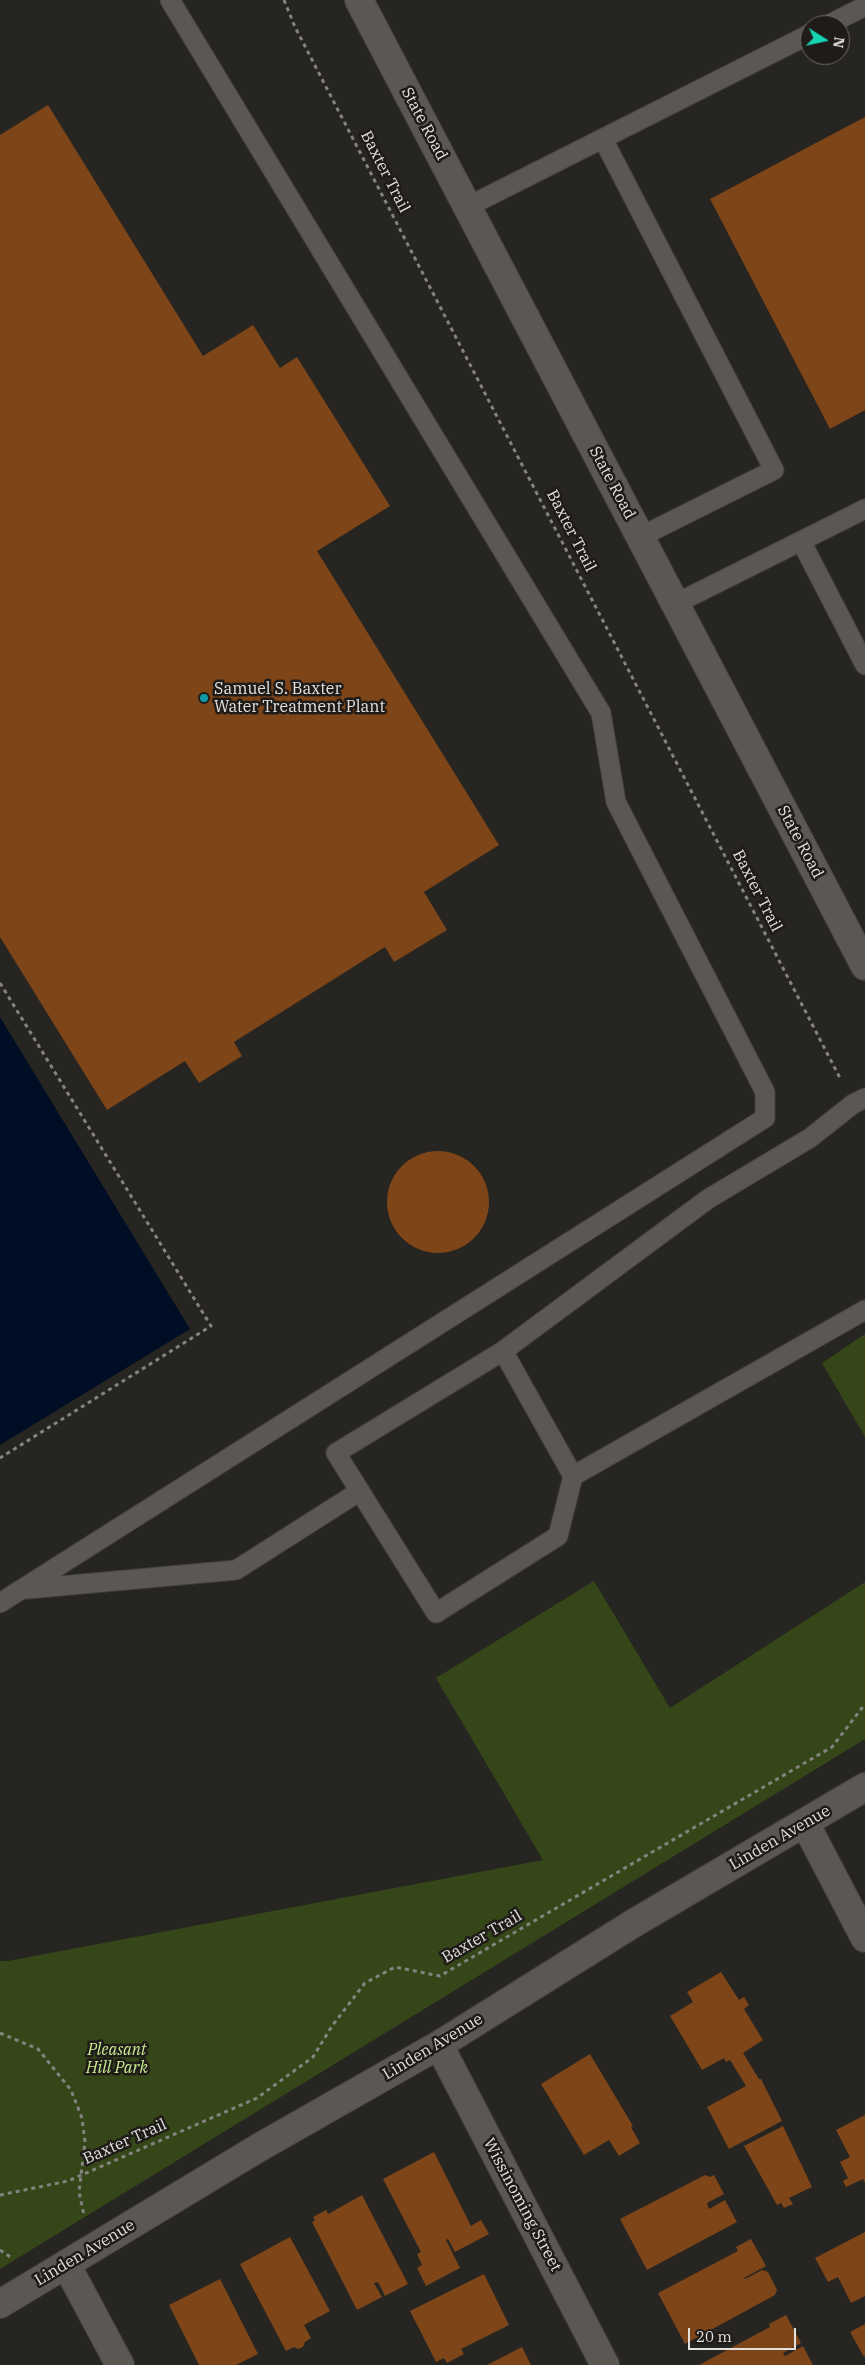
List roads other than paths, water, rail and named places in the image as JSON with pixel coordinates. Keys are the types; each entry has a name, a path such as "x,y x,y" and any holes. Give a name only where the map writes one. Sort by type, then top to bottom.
{"street":[{"name":"State Road","path":"359,0 675,604 862,952"},
{"name":"Linden Avenue","path":"0,2304 260,2147 439,2045 634,1923 865,1787"},
{"path":"805,1824 865,1938"},
{"name":"Wissinoming Street","path":"439,2045 605,2365"},
{"path":"66,2264 120,2365"}],"lane":[{"path":"0,1603 765,1118 765,1092 616,802 601,713 170,0"},
{"path":"847,15 865,6"},
{"path":"467,207 800,39"},
{"path":"603,139 774,470 640,537"},
{"path":"675,604 865,509"},
{"path":"801,541 865,665"},
{"path":"503,1351 573,1476 558,1536 436,1613 336,1453 503,1351 708,1199 810,1138 859,1101"},
{"path":"573,1476 865,1310"},
{"path":"24,1589 236,1570 360,1491"}],"water":[{"path":"0,1017 190,1329 0,1445"}],"place":[{"name":"Samuel S. Baxter Water Treatment Plant","path":"204,698"}],"park label":[{"name":"Pleasant Hill Park","path":"117,2059"}]}
